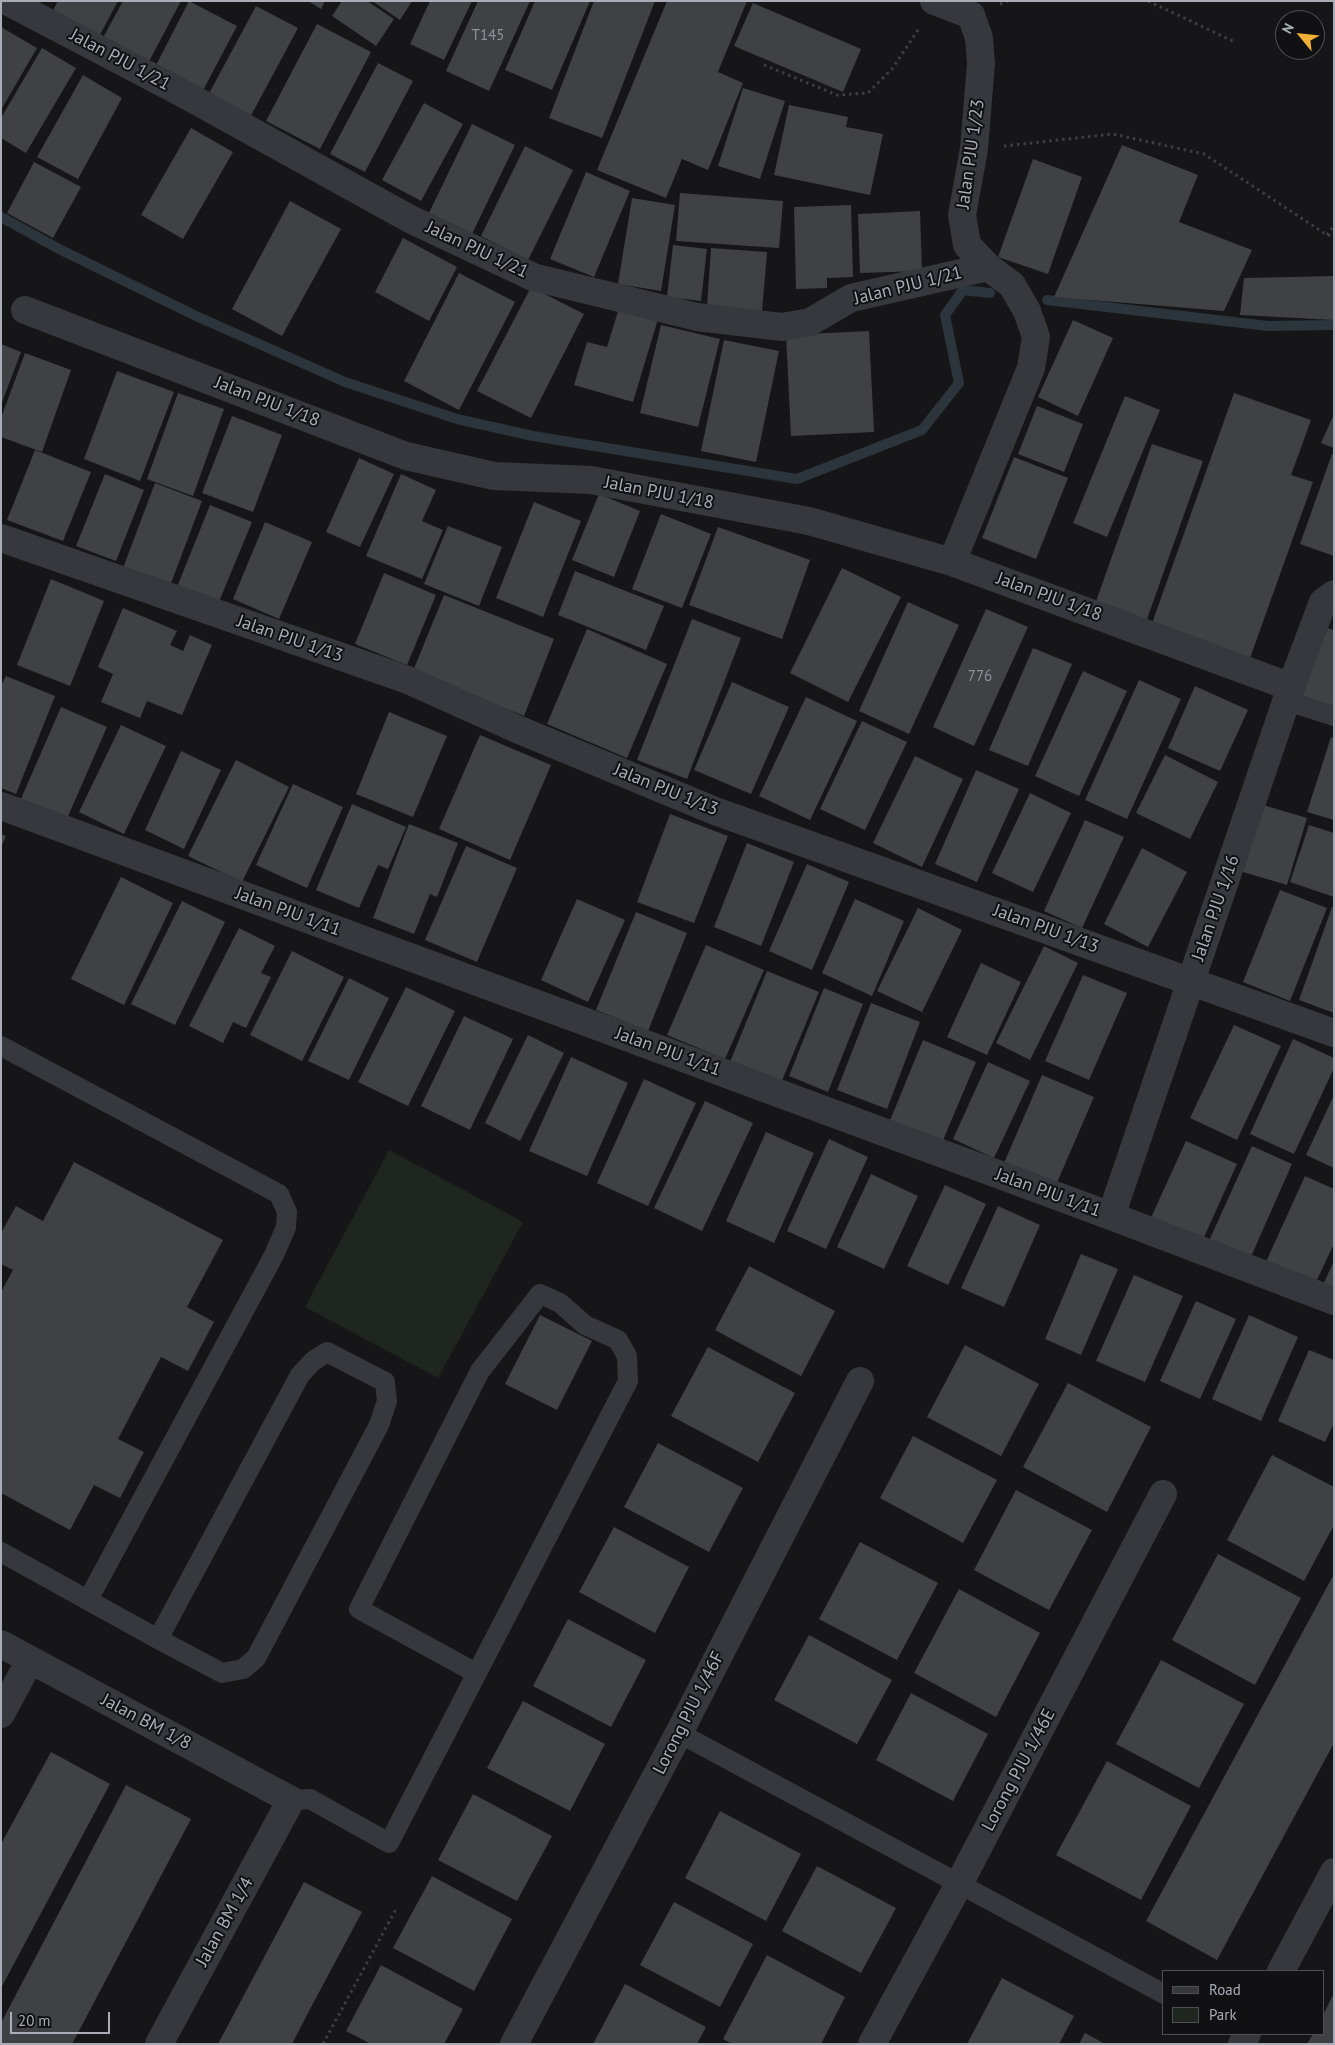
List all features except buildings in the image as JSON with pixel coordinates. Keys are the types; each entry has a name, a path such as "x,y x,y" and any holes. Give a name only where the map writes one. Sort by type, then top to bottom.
{"street":[{"name":"Jalan PJU 1/21","path":"7,1 186,95 410,219 534,277 696,316 782,327 810,322 851,298 988,267"},
{"name":"Jalan PJU 1/23","path":"934,1 971,15 979,38 981,63 974,149 962,215 967,244 988,267 1012,285 1027,310 1036,337 1031,368 952,562"},
{"name":"Jalan PJU 1/18","path":"25,310 406,456 494,476 591,480 809,521 952,562 1289,694"},
{"name":"Jalan PJU 1/13","path":"1,538 408,680 715,811 1191,980 1334,1033"},
{"name":"Jalan PJU 1/16","path":"1112,1216 1289,694 1329,598"},
{"name":"Jalan PJU 1/11","path":"1,806 1112,1216 1334,1301"},
{"name":"Lorong PJU 1/46F","path":"514,2044 679,1733 860,1381"},
{"name":"Lorong PJU 1/46E","path":"872,2044 959,1884 1163,1494"},
{"name":"Jalan BM 1/8","path":"1,1644 292,1800"},
{"path":"1,1714 30,1660"},
{"name":"Jalan BM 1/4","path":"159,2044 292,1800"},
{"path":"1282,1970 1334,1872"}],"lane":[{"path":"1289,694 1334,716"},
{"path":"1,1046 279,1194 287,1212 286,1226 274,1255 88,1600"},
{"path":"292,1800 310,1800 389,1843 628,1381 627,1356 618,1340 586,1325 560,1303 540,1294 480,1371 359,1610 476,1673"},
{"path":"1,1552 88,1600 222,1673 243,1669 256,1658 379,1424 387,1401 384,1382 327,1352 313,1361 300,1375 158,1638"},
{"path":"679,1733 1162,1993"}],"path":[{"path":"1148,1 1235,42"},
{"path":"764,65 837,95 868,93 892,69 921,26"},
{"path":"974,149 1113,134 1204,154 1327,235 1334,236"},
{"path":"1327,235 1334,226"},
{"path":"323,2044 396,1909"}],"green space":[{"path":"389,1150 523,1222 438,1378 305,1307"}],"waterway":[{"path":"1,217 59,249 196,316 345,382 457,419 533,436 797,479 922,430 959,383 945,315 963,290 990,293"},
{"path":"1047,300 1268,326 1334,325"}]}
